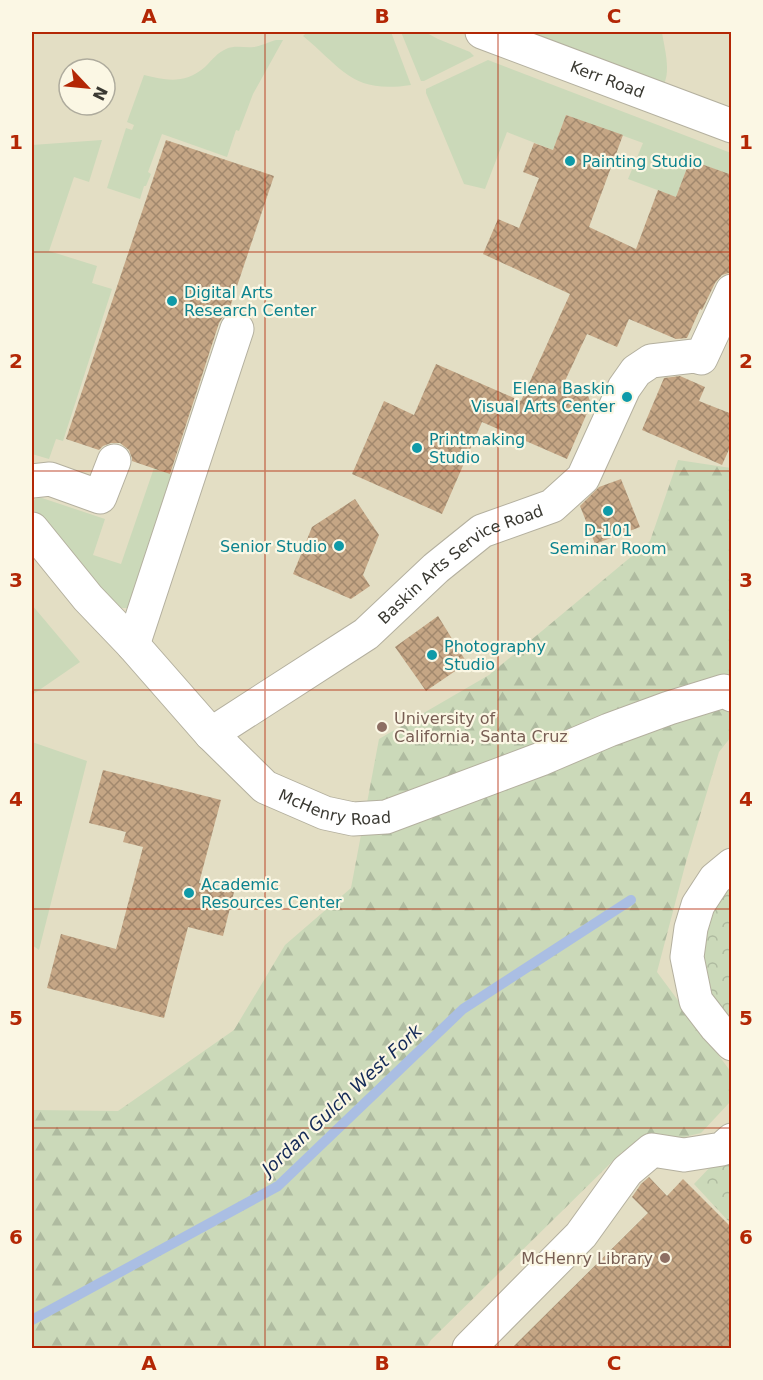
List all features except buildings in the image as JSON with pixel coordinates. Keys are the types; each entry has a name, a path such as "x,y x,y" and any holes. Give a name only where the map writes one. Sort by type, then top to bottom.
{"lane":[{"name":"Kerr Road","path":"482,32 732,126"},
{"name":"Baskin Arts Service Road","path":"211,734 366,634 436,568 482,531 552,506 583,478 624,388 636,370 651,361 694,356 700,358 732,291"},
{"path":"133,645 237,329"},
{"path":"32,481 50,479 100,497 114,460"},
{"name":"McHenry Road","path":"32,529 88,598 133,645 211,734 266,787 325,813 353,819 386,817 542,759 609,730 669,708 724,691 732,695"},
{"path":"732,865 715,879 699,905 691,928 687,957 696,1001 732,1044"},
{"path":"469,1348 581,1235 627,1171 652,1150 684,1155 722,1149 732,1140"}],"shaded area":[{"name":"University of California, Santa Cruz","path":"32,32 731,32 731,1348 32,1348"}],"green space":[{"path":"307,32 391,32 411,85 391,87 361,82 339,68 303,36"},
{"path":"401,32 425,32 470,52 474,56 421,81"},
{"path":"528,32 662,32 667,65 664,84"},
{"path":"283,40 253,94 239,131 236,130 227,157 162,134 148,172 151,174 140,199 107,188 126,128 132,130 134,125 127,122 144,75 168,80 183,79 198,72 226,49 254,47"},
{"path":"488,60 731,153 731,175 690,160 676,197 628,179 643,143 566,115 553,150 507,132 485,189 464,184 426,89"},
{"path":"102,140 89,182 74,177 49,251 97,266 92,283 112,289 63,441 56,439 49,459 32,454 32,145"},
{"path":"678,460 731,468 731,737 719,752 686,862 657,972 731,1072 731,1101 701,1133 622,1152 431,1340 426,1348 32,1348 32,1110 118,1111 234,1030 285,945 351,888 379,739 489,675 650,541"},
{"path":"154,468 174,475 131,608 122,608 113,604 33,509 33,502 37,498 42,498 105,519 93,555 121,564"},
{"path":"32,605 80,662 32,695"},
{"path":"32,742 87,761 39,950 32,945"},
{"path":"731,883 731,1032 711,1005 699,965 709,899"},
{"path":"731,1145 731,1224 694,1184"}],"waterway":[{"name":"Jordan Gulch West Fork","path":"32,1320 278,1186 463,1009 631,900"}],"place":[{"name":"Painting Studio","path":"570,161"},
{"name":"Digital Arts Research Center","path":"172,301"},
{"name":"Elena Baskin Visual Arts Center","path":"627,397"},
{"name":"Printmaking Studio","path":"417,448"},
{"name":"D-101 Seminar Room","path":"608,511"},
{"name":"Senior Studio","path":"339,546"},
{"name":"Photography Studio","path":"432,655"},
{"name":"University of California, Santa Cruz","path":"382,727"},
{"name":"Academic Resources Center","path":"189,893"},
{"name":"McHenry Library","path":"665,1258"}]}
